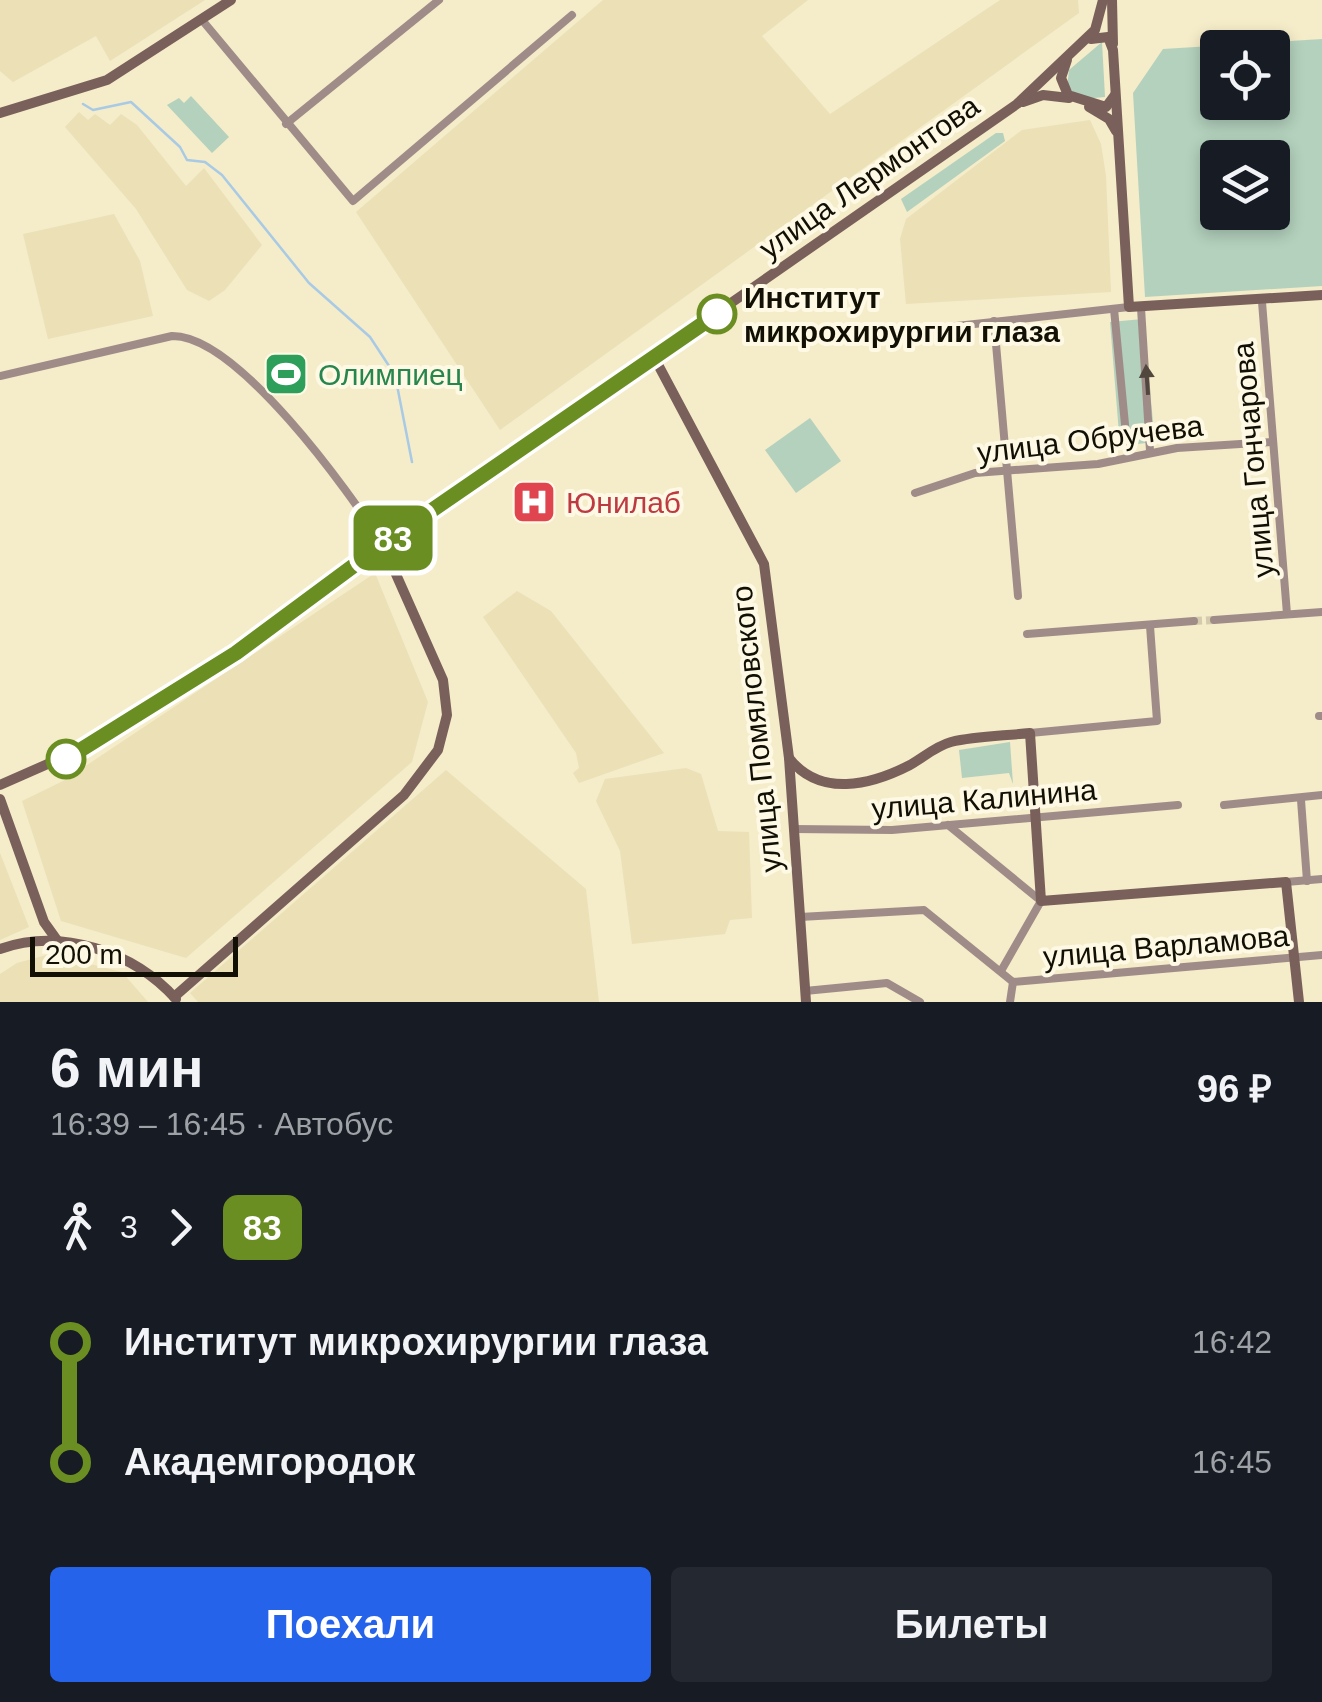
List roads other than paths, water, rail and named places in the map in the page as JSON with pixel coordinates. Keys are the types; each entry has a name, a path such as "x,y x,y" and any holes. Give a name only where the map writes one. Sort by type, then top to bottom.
{"street":[{"path":"0,113 108,80 231,0"},
{"path":"286,124 438,0"},
{"name":"улица Лермонтова","path":"0,786 66,759 236,653 383,544 1017,104 1096,30 1104,0"},
{"path":"1112,0 1118,138 1150,452"},
{"path":"202,20 353,201 572,15"},
{"path":"1113,50 1103,35 1079,47 1061,78 1062,87 1077,100 1109,119 1118,138"},
{"name":"улица Лермонтова","path":"1017,104 1043,95 1106,107 1115,95"},
{"path":"883,334 1114,309 1322,295"},
{"name":"улица Гончарова","path":"1262,302 1287,614"},
{"path":"1114,309 1128,456"},
{"path":"994,322 1018,596"},
{"path":"0,376 172,336 206,342 326,459 383,544 443,680 446,714 438,750 404,795 176,1000 128,960 59,943 35,942 0,950"},
{"name":"улица Помяловского","path":"654,357 764,564 788,758 805,997"},
{"name":"улица Обручева","path":"915,493 975,474 1098,464 1150,452 1273,442"},
{"path":"1214,620 1322,612"},
{"path":"1027,634 1194,621"},
{"path":"788,758 804,772 826,782 856,784 910,764 952,742 1157,721 1150,626"},
{"path":"1002,971 1040,900 1030,733"},
{"path":"1224,806 1322,796"},
{"path":"0,799 44,922 59,943"},
{"path":"1301,800 1307,880"},
{"name":"улица Калинина","path":"793,829 823,832 1178,805"},
{"path":"948,824 1040,900 1322,879"},
{"path":"1286,882 1299,1002"},
{"name":"улица Варламова","path":"800,917 924,910 1013,982 1322,955"},
{"path":"35,942 44,922"},
{"path":"1010,1002 1013,982"},
{"path":"805,997 887,983 920,1002"}],"waterway":[{"path":"83,104 93,110 131,102 180,147 187,160 205,162 222,175 309,283 370,337 395,375 412,462"}],"tunnel":[{"path":"1194,621 1214,620"}],"place":[{"name":"Институт микрохирургии глаза","path":"717,314"},
{"name":"Олимпиец","path":"286,374"},
{"name":"Юнилаб","path":"534,502"}]}
